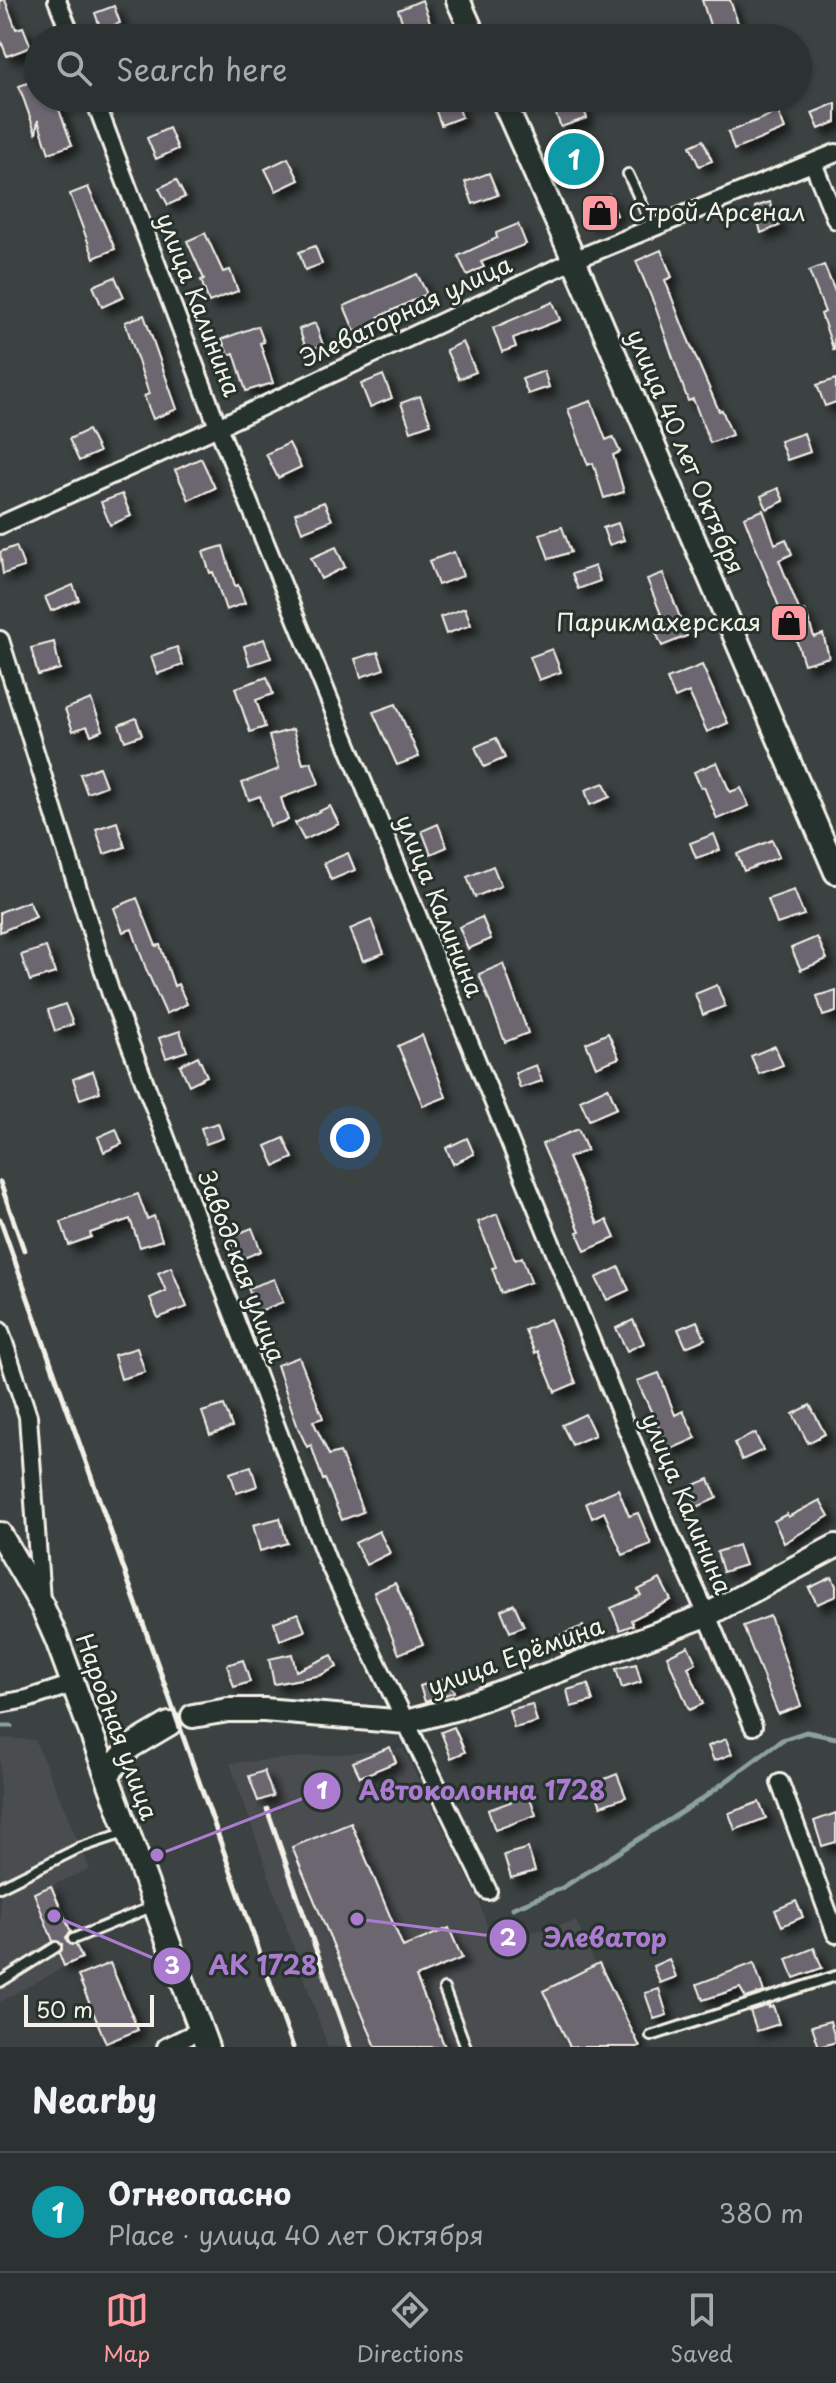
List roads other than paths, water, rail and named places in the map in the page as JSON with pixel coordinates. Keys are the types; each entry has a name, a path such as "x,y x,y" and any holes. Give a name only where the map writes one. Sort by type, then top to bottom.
{"street":[{"path":"57,0 66,24"},
{"path":"458,0 469,24"},
{"name":"улица Калинина","path":"99,112 218,427 667,1527 753,1726"},
{"name":"улица 40 лет Октября","path":"508,112 836,872"},
{"name":"Элеваторная улица","path":"0,525 218,427 574,260 836,153"},
{"path":"813,163 836,220"},
{"name":"Заводская улица","path":"0,640 111,994 327,1560 488,1891"},
{"name":"Народная улица","path":"0,1331 28,1416 42,1606"},
{"name":"Народная улица","path":"0,1534 42,1606 204,2039"},
{"name":"улица Ерёмина","path":"193,1716 228,1710 264,1710 406,1722 458,1708 707,1615 836,1546"},
{"path":"0,1704 73,1684"},
{"path":"107,1775 130,1747 169,1724"},
{"path":"780,1783 836,1934"},
{"path":"166,2047 204,2039"}],"lane":[{"path":"628,174 653,228"},
{"path":"0,1887 79,1848 127,1832"},
{"path":"73,1939 155,1906"},
{"path":"0,1982 56,1947"},
{"path":"651,2036 836,1976"},
{"path":"444,1989 466,2047"}],"waterway":[{"path":"0,1726 11,1726"},
{"path":"513,1908 562,1888 702,1799 782,1740 806,1732 836,1738"}],"railway":[{"path":"0,1182 24,1250"},
{"path":"0,1219 293,2047"},
{"path":"267,1809 350,2047"}],"place":[{"name":"Огнеопасно","path":"574,159"},
{"name":"Строй Арсенал","path":"600,213"},
{"name":"Парикмахерская","path":"789,623"},
{"name":"Автоколонна 1728","path":"157,1855"},
{"name":"АК 1728","path":"54,1916"},
{"name":"Элеватор","path":"357,1919"}]}
